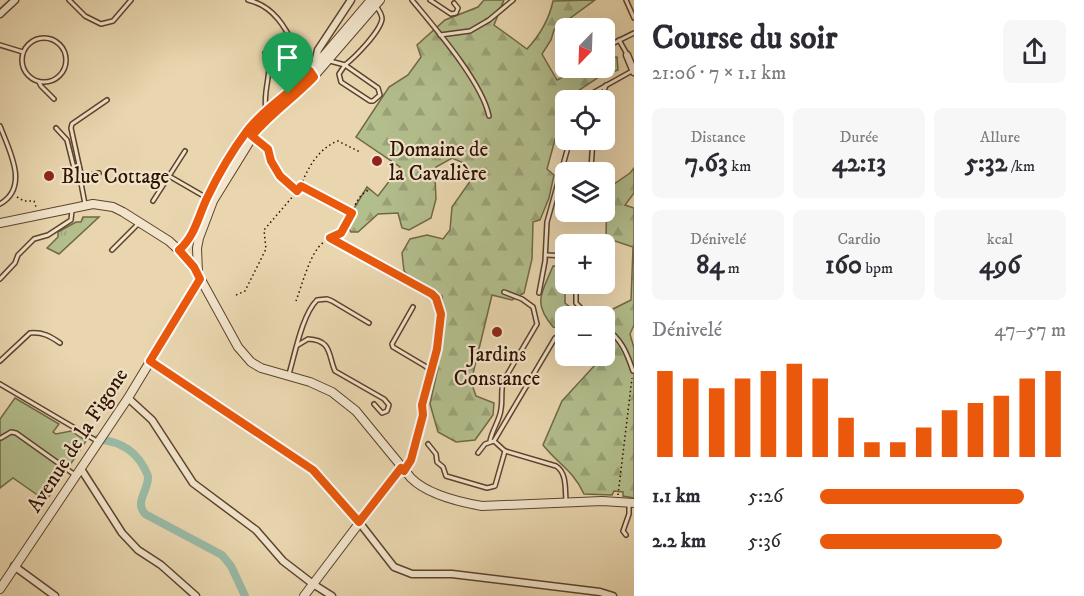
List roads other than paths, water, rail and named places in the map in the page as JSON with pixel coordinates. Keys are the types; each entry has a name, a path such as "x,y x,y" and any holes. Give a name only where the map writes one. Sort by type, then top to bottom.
{"street":[{"path":"0,14 15,0"},
{"path":"314,72 318,50 351,0"},
{"path":"179,250 192,236 210,200 249,134 268,113 314,72 375,2"},
{"path":"627,55 634,71"},
{"path":"199,277 197,248 210,200"},
{"path":"0,223 85,204 113,207 140,222 179,250 199,277 242,355 261,368 318,385 346,401 403,469 422,487 466,503 502,506 610,501 632,503"},
{"name":"Avenue de la Figone","path":"0,589 128,398 199,277"},
{"path":"150,361 313,470 359,522 394,567 412,574 452,574 600,592 614,596"},
{"path":"128,398 152,420 193,483 256,530 283,561 332,596"},
{"path":"304,596 359,522 403,469"},
{"path":"79,473 138,550 161,565 196,596"},
{"path":"14,566 55,596"}],"lane":[{"path":"69,0 85,16 101,24 113,21 131,0"},
{"path":"248,0 264,6 278,17 314,72"},
{"path":"412,0 453,51 487,105 489,116"},
{"path":"430,0 452,14 456,13 458,8 454,3"},
{"path":"440,35 471,31 489,20 513,0"},
{"path":"626,0 634,18"},
{"path":"326,58 345,65 378,88 380,95 370,101 341,82 339,74 345,65 378,28 382,15 375,2"},
{"path":"615,42 634,33"},
{"path":"42,38 54,41 63,50 66,62 62,73 51,81 39,81 32,78 22,65 23,52 31,43 42,38"},
{"path":"619,40 627,55"},
{"path":"0,45 23,52"},
{"path":"265,53 270,65 263,98 268,113"},
{"path":"597,90 634,71"},
{"path":"39,81 40,86 54,99"},
{"path":"605,90 606,85"},
{"path":"85,204 81,174 70,128 72,124 107,100"},
{"path":"0,126 17,175 11,193 0,204"},
{"path":"56,128 67,140 76,176 80,178"},
{"path":"249,134 268,149 271,161 280,176 297,191"},
{"path":"153,201 186,150"},
{"path":"539,293 546,255 547,222 567,150"},
{"path":"80,178 99,173"},
{"path":"170,176 210,200"},
{"path":"0,279 15,263 18,255 34,239 48,235 71,220 72,207"},
{"path":"112,250 140,222"},
{"path":"546,255 555,255"},
{"path":"492,441 493,429 501,411 501,386 537,324 533,307 522,299 504,292"},
{"path":"288,376 310,309 317,300 333,301 369,323"},
{"path":"403,469 411,460 431,374 429,369 393,347 392,344 413,308"},
{"path":"0,361 30,333 39,332 60,343"},
{"path":"615,334 626,351 633,371"},
{"path":"478,453 492,441 555,338"},
{"path":"298,345 308,339 321,342 329,349 335,371 384,399 389,405 387,411 382,413 374,404"},
{"path":"0,384 99,441"},
{"path":"1,438 11,432 16,433 79,473"},
{"path":"492,441 506,451 562,470 567,502"},
{"path":"428,444 446,476 487,488 495,486 506,451"},
{"path":"626,535 623,531 632,503"}],"waterway":[{"path":"97,439 121,445 134,454 148,476 141,500 145,514 222,555 231,566 245,596"}],"place":[{"name":"Domaine de la Cavalière","path":"377,161"},
{"name":"Blue Cottage","path":"49,176"},
{"name":"Jardins Constance","path":"497,332"}]}
